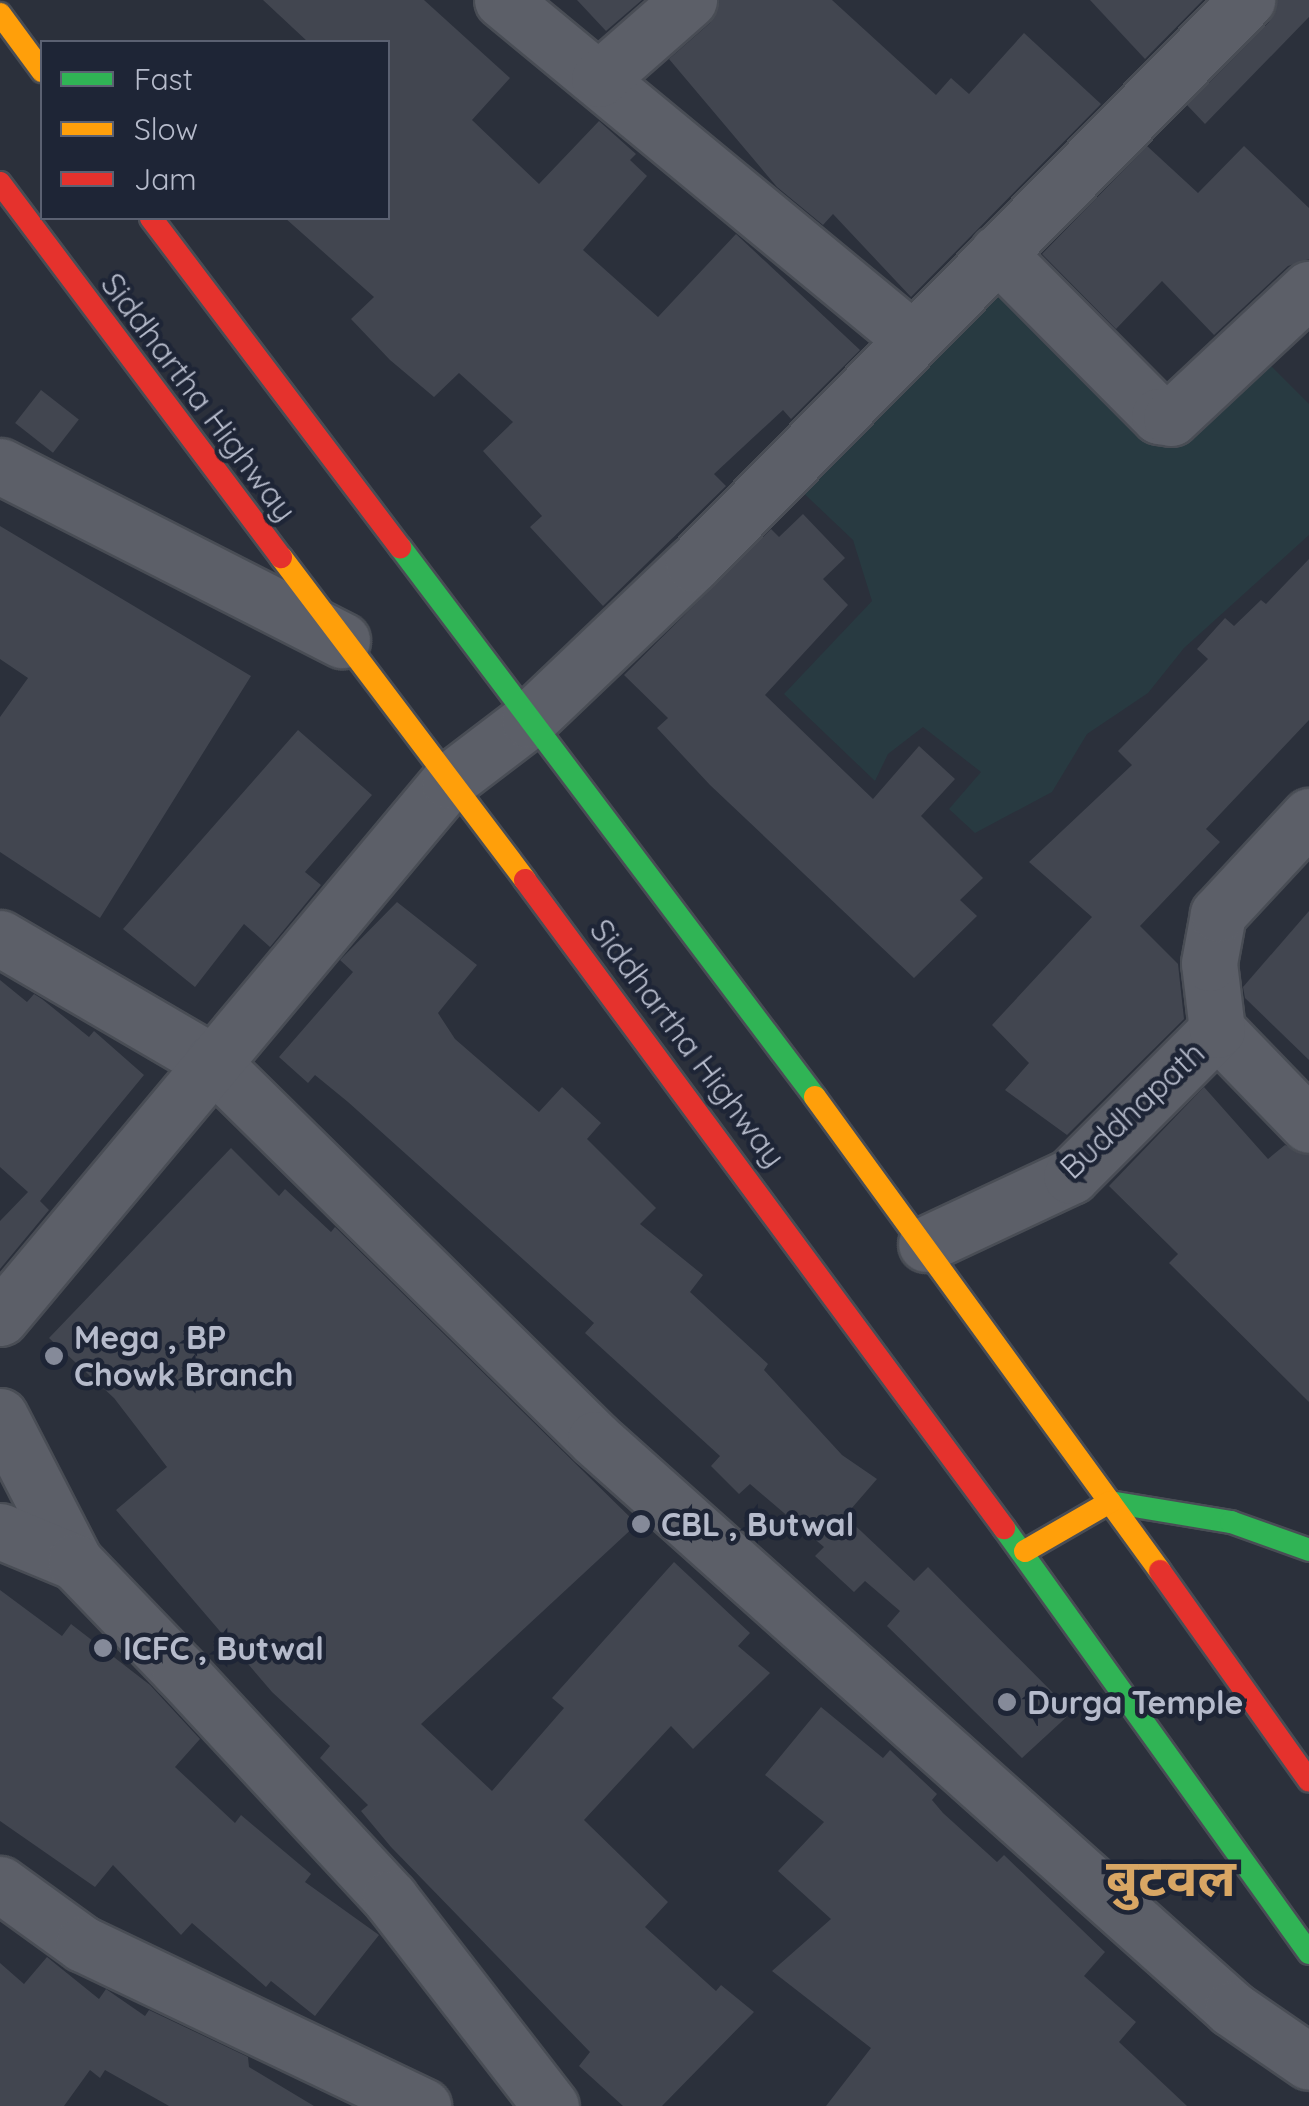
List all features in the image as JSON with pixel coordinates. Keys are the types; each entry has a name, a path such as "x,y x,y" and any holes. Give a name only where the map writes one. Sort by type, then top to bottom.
{"main road":[{"path":"0,14 40,69"},
{"name":"Siddhartha Highway","path":"0,183 1025,1551 1309,1952"},
{"path":"153,220 926,1244 1309,1780"},
{"path":"1025,1551 1110,1502 1231,1522 1309,1550"}],"street":[{"path":"502,0 912,339"},
{"path":"599,79 689,0"},
{"path":"0,1318 449,782 530,720 1247,0"},
{"path":"997,253 1159,416 1171,418 1309,289"},
{"path":"0,466 342,640"},
{"name":"Buddhapath","path":"926,1244 1071,1176 1217,1030 1209,963 1218,914 1309,816"},
{"path":"0,938 212,1062 595,1439 1232,2009 1309,2062"},
{"path":"1217,1030 1309,1125"},
{"path":"0,1416 74,1562 390,1898 551,2106"},
{"path":"0,1531 74,1562"},
{"path":"0,1884 83,1944 423,2106"}],"shaded area":[{"path":"993,289 1154,436 1208,424 1266,361 1309,404 1309,535 1184,648 1148,693 1087,734 1052,792 975,833 949,809 981,772 923,727 888,754 875,781 784,694 872,601 853,540 793,483"}],"building":[{"path":"263,0 424,0 510,78 472,120 539,184 599,121 636,154 630,160 647,176 583,250 658,317 736,234 860,350 791,419 783,410 714,474 726,486 603,606 530,527 542,516 483,451 513,422 459,373 434,397 390,360 351,319 374,297 287,220 390,220 390,40 306,40"},
{"path":"577,0 642,0 606,31"},
{"path":"719,0 832,0 936,95 951,78 969,94 1024,33 1101,104 911,297 833,214 823,225 777,187 669,59 710,23"},
{"path":"1090,0 1203,0 1145,59"},
{"path":"1277,0 1309,0 1309,17 1205,124 1187,105 1269,22"},
{"path":"1147,146 1198,193 1244,146 1309,208 1309,259 1288,266 1214,335 1162,281 1116,329 1042,254"},
{"path":"41,390 79,420 53,453 15,423"},
{"path":"803,514 845,558 823,579 848,605 765,695 873,799 919,746 955,779 921,816 983,878 960,900 977,916 914,978 710,785 657,728 668,718 624,675 771,529 779,537"},
{"path":"0,526 251,676 100,918 0,852 0,717 28,678 0,659"},
{"path":"1309,559 1309,720 1206,829 1220,842 1140,926 1178,964 1184,1019 1067,1135 1005,1090 1029,1063 992,1025 1092,917 1029,862 1132,765 1118,751 1208,659 1197,649 1225,618 1234,626 1261,600 1266,604"},
{"path":"298,730 372,795 305,872 321,885 270,947 244,924 195,987 123,929"},
{"path":"397,902 477,965 438,1013 455,1039 539,1112 562,1087 601,1123 587,1139 656,1208 640,1224 703,1275 690,1292 768,1364 764,1370 842,1455 877,1479 845,1516 914,1581 928,1567 1072,1712 1022,1758 887,1626 900,1611 865,1581 854,1592 815,1556 824,1547 750,1484 739,1494 711,1466 720,1456 585,1333 594,1323 348,1102 315,1075 308,1083 279,1057 353,972 340,960"},
{"path":"1309,911 1309,1060 1245,998 1243,987"},
{"path":"0,980 27,1002 34,994 42,999 89,1037 94,1031 144,1075 40,1201 49,1210 0,1269 0,1221 28,1192 0,1167"},
{"path":"1204,1087 1268,1159 1285,1145 1309,1155 1309,1402 1169,1263 1178,1254 1109,1186"},
{"path":"231,1148 279,1196 285,1189 331,1232 335,1227 637,1524 421,1724 492,1791 564,1708 552,1698 674,1562 750,1633 738,1646 770,1673 693,1749 671,1726 584,1820 668,1902 645,1927 716,1991 721,1985 754,2012 662,2106 623,2106 579,2066 590,2052 391,1847 361,1811 368,1805 320,1758 330,1746 272,1692 116,1510 167,1467 114,1398 49,1338"},
{"path":"0,1590 62,1636 71,1624 150,1685 200,1739 175,1767 235,1823 241,1815 311,1874 305,1882 379,1935 315,2016 271,1981 266,1987 192,1923 181,1935 113,1865 95,1887 0,1821"},
{"path":"821,1707 883,1758 890,1750 937,1794 932,1800 943,1813 997,1862 1004,1855 1105,1952 1084,1976 1136,2022 1119,2042 1187,2106 826,2106 871,2048 772,1971 831,1919 778,1871 824,1822 765,1775"},
{"path":"47,1957 99,1999 106,1989 145,2016 149,2010 248,2057 249,2067 314,2106 169,2106 105,2070 100,2078 90,2070 64,2106 0,2106 0,1963 24,1984"}],"traffic: fast":[{"path":"400,547 815,1097"},
{"path":"1110,1502 1231,1522 1309,1550"},
{"path":"1004,1528 1309,1953"}],"traffic: slow":[{"path":"0,14 40,68"},
{"path":"281,557 525,880"},
{"path":"815,1097 1160,1571"},
{"path":"1025,1551 1110,1502"}],"traffic: jam":[{"path":"0,183 281,557"},
{"path":"153,220 400,547"},
{"path":"525,880 1004,1528"},
{"path":"1160,1571 1309,1781"}],"place":[{"name":"Mega , BP Chowk Branch","path":"54,1356"},
{"name":"CBL , Butwal","path":"641,1524"},
{"name":"ICFC , Butwal","path":"103,1648"},
{"name":"Durga Temple","path":"1007,1702"}],"district":[{"name":"बुटवल","path":"1171,1877"}]}
